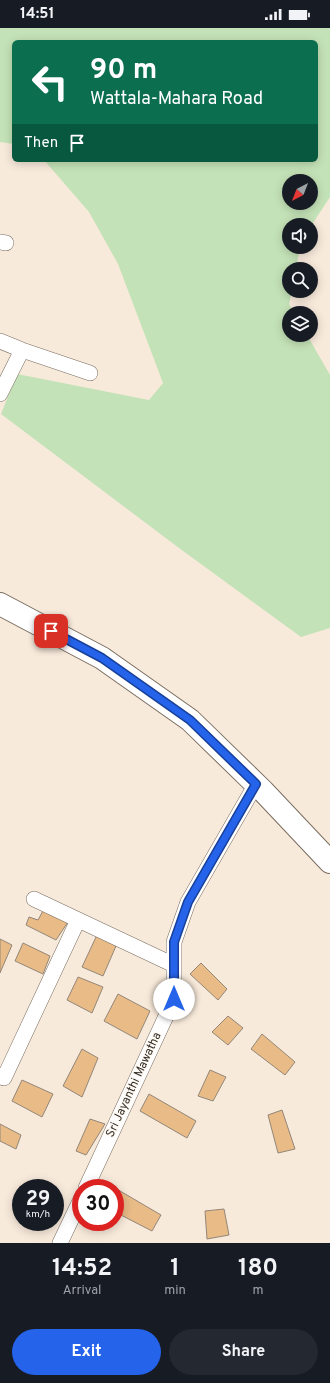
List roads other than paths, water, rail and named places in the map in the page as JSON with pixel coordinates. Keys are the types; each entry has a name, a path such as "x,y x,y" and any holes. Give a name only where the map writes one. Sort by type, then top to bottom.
{"main road":[{"path":"0,604 102,658 190,720 256,784 330,862"}],"street":[{"path":"0,341 90,373"},
{"path":"0,394 22,350"},
{"name":"Sri Jayanthi Mawatha","path":"90,1179 174,999 174,942 188,902 256,784"},
{"path":"34,899 174,965"},
{"path":"0,1076 4,1078 78,920"},
{"path":"60,1243 72,1218"}]}
